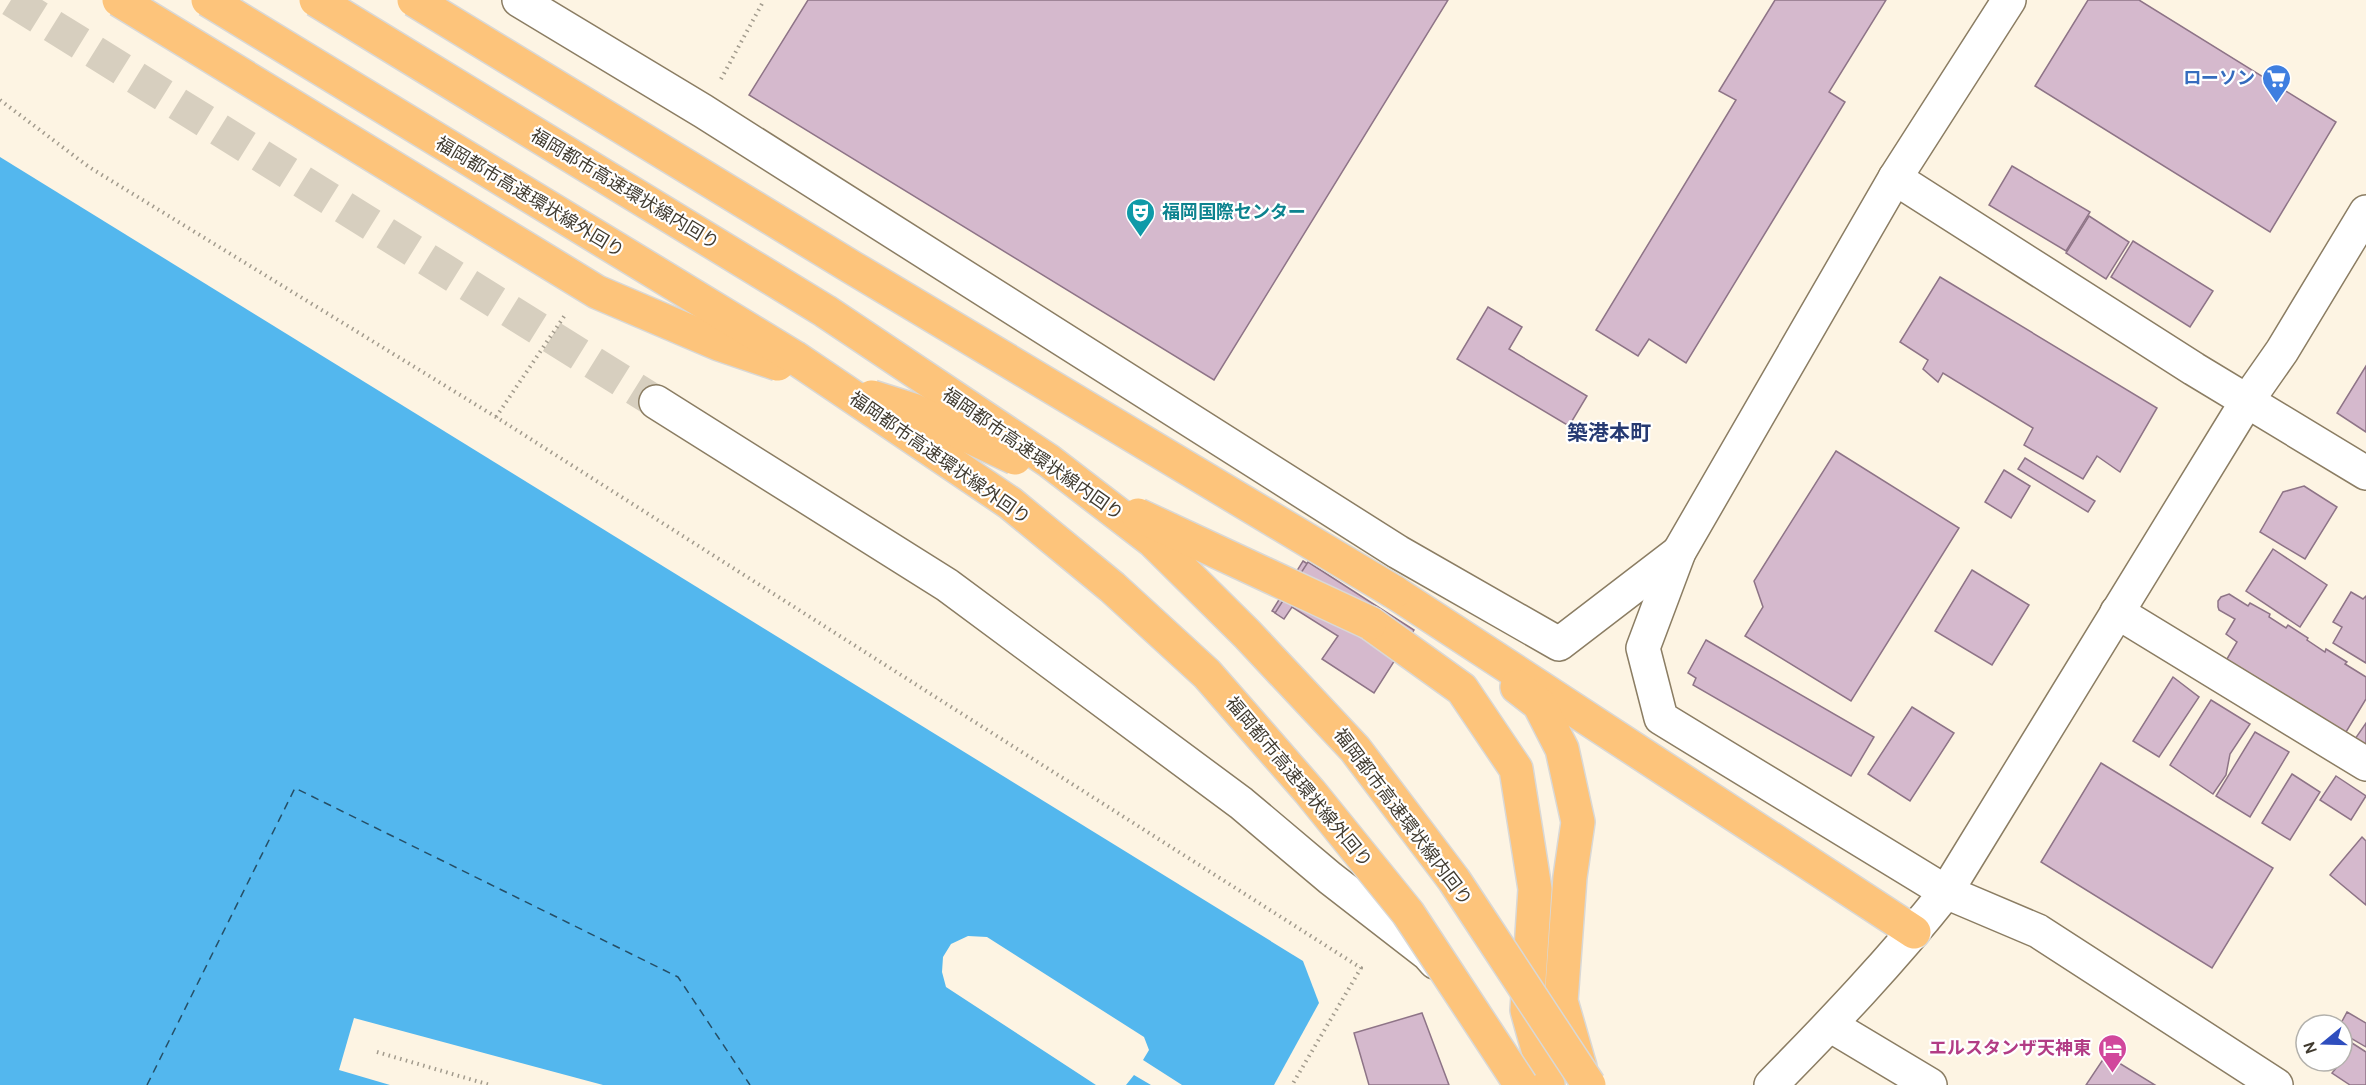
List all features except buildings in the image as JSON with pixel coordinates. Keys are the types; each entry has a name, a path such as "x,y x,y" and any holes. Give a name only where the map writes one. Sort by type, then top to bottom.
{"highway":[{"path":"119,0 597,292 719,344 934,420 1370,623 1462,689 1516,769 1535,889 1527,1010 1548,1085"},
{"name":"福岡都市高速環状線外回り","path":"208,0 794,357 1010,503 1112,587 1208,674 1310,792 1408,913 1521,1085"},
{"name":"福岡都市高速環状線内回り","path":"316,0 825,311 1049,461 1153,541 1247,634 1355,749 1454,880 1587,1085"},
{"path":"414,0 843,262 1394,592 1914,932"},
{"path":"1394,592 1539,704 1562,748 1578,822 1570,877 1562,1001 1587,1085"}],"street":[{"path":"519,0 703,111 1388,545 1559,644 1679,552"},
{"path":"2009,0 1895,178 1679,552 1643,648 1661,718 1946,892 2038,931 2276,1085"},
{"path":"1895,178 2247,401 2366,473"},
{"path":"1772,1085 1914,932 1946,892 2247,401 2282,351 2366,212"},
{"path":"656,402 947,585 1241,803 1330,878 1428,954 1504,1047 1529,1085"},
{"path":"2117,612 2366,764"},
{"path":"1830,1025 1930,1085"}],"path":[{"path":"703,111 764,0"},
{"path":"0,100 89,167 496,417 1361,968 1292,1085"},
{"path":"377,1052 490,1085"}],"water":[{"path":"0,157 1303,961 1319,1003 1274,1085 0,1085"}],"pier":[{"path":"968,936 987,937 1144,1037 1149,1050 1143,1060 1182,1085 1151,1085 1134,1075 1126,1085 1096,1085 946,987 942,972 943,957 951,944"},
{"path":"354,1018 603,1085 390,1085 339,1070"}],"ferry route":[{"path":"147,1085 295,788 678,977 750,1085"}],"tunnel":[{"path":"11,0 656,402"}],"place":[{"name":"ローソン","path":"2276,104"},
{"name":"福岡国際センター","path":"1141,238"},
{"name":"エルスタンザ天神東","path":"2112,1074"}],"district":[{"name":"築港本町","path":"1609,433"}]}
